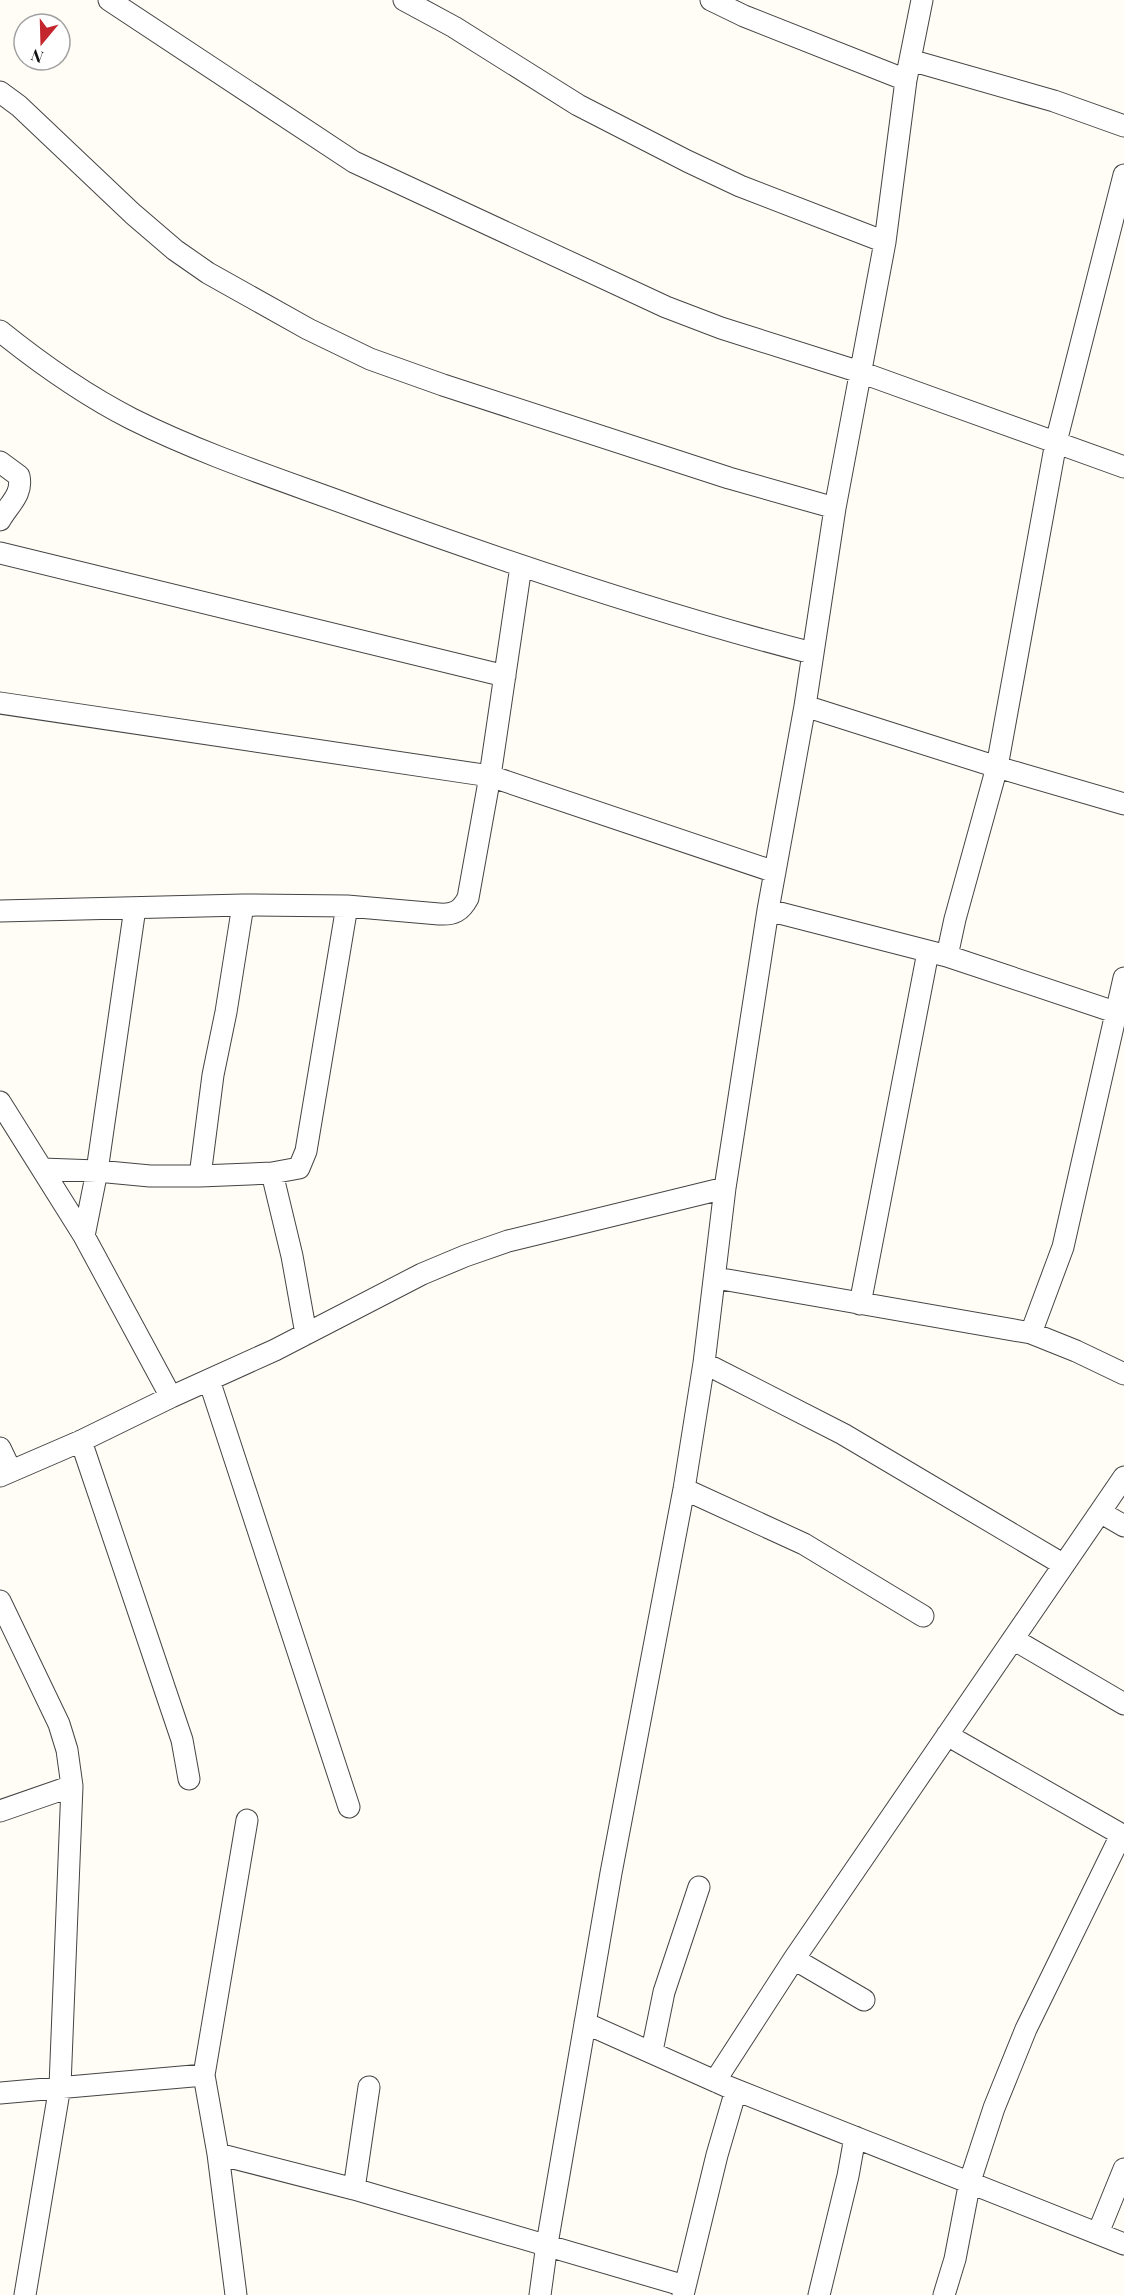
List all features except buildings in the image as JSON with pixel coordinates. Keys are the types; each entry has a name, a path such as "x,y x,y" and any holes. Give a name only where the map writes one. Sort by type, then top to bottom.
{"street":[{"path":"109,0 354,162 391,181 666,307 721,328 860,372 1124,467"},
{"path":"404,0 454,27 578,105 687,161 740,186 885,242"},
{"path":"711,0 744,16 908,70 1054,101 1124,126"},
{"path":"540,2295 585,2022 684,1489 705,1363 725,1188 768,910 805,706 835,508 885,242 908,70 922,0"},
{"path":"0,92 19,106 133,214 175,250 208,273 308,329 370,359 443,385 729,478 835,508"},
{"path":"860,1304 938,954 955,919 997,767 1056,442 1124,175"},
{"path":"0,331 89,395 180,441 231,463 521,566 749,637 812,653"},
{"path":"0,462 19,476 21,486 20,493 0,520"},
{"path":"0,553 505,676"},
{"path":"0,911 243,905 347,906 447,915 459,910 468,898 490,776 521,566"},
{"path":"0,704 490,776 775,872"},
{"path":"805,706 997,767 1124,804"},
{"path":"200,1176 213,1075 226,1012 243,905"},
{"path":"42,1169 150,1176 200,1176 272,1173 298,1168 304,1158 347,906"},
{"path":"84,1236 97,1171 135,908"},
{"path":"768,910 938,954 1120,1014"},
{"path":"1031,1334 1063,1246 1120,1014 1124,978"},
{"path":"0,1102 84,1236 171,1396"},
{"path":"272,1173 292,1256 306,1334"},
{"path":"0,1448 5,1473 81,1441 171,1396 306,1334 422,1274 465,1256 508,1241 725,1188"},
{"path":"716,1278 1031,1334 1076,1351 1124,1374"},
{"path":"705,1363 843,1434 1064,1565"},
{"path":"209,1380 350,1807"},
{"path":"81,1441 182,1740 189,1779"},
{"path":"715,2080 794,1959 1124,1477"},
{"path":"684,1489 804,1544 923,1616"},
{"path":"1100,1512 1124,1527"},
{"path":"0,1601 59,1724 67,1750 72,1786 60,2086 24,2295"},
{"path":"1013,1639 1124,1704"},
{"path":"944,2295 955,2259 970,2181 994,2108 1026,2029 1122,1836 947,1735"},
{"path":"0,1811 72,1786"},
{"path":"237,2294 218,2154 204,2075 247,1820"},
{"path":"652,2051 664,1992 699,1887"},
{"path":"794,1959 864,2000"},
{"path":"585,2022 736,2090 1124,2244"},
{"path":"0,2093 204,2075"},
{"path":"354,2188 369,2087"},
{"path":"218,2154 354,2188 547,2244 684,2291 717,2155 736,2090"},
{"path":"819,2295 848,2176 855,2136"},
{"path":"1098,2233 1124,2169"}]}
